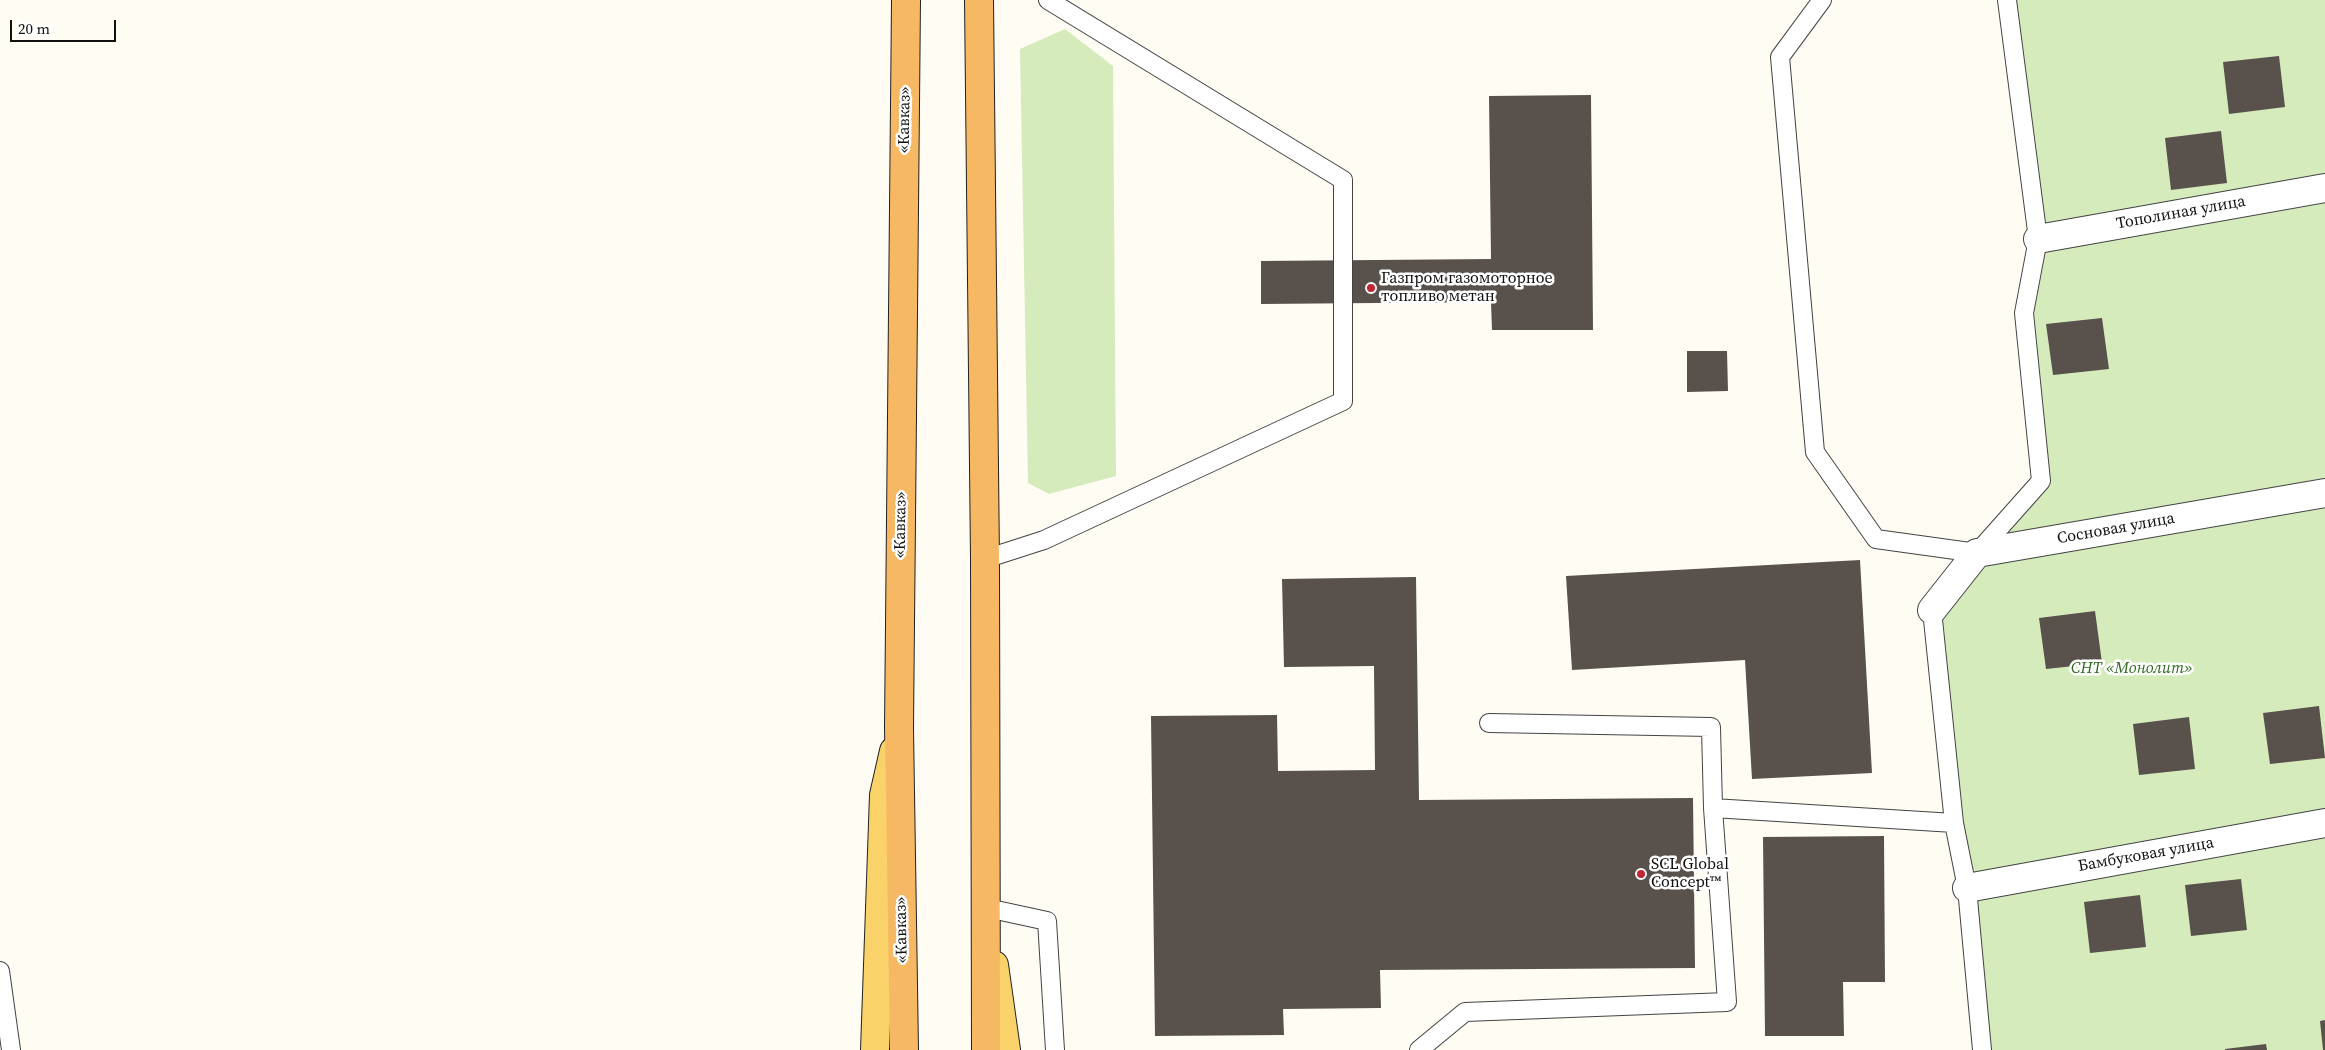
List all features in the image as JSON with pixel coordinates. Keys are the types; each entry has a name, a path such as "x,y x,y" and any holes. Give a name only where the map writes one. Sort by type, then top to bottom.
{"highway":[{"name":"«Кавказ»","path":"904,1050 899,728 906,0"},
{"path":"979,0 985,558 986,1050"}],"main road":[{"path":"875,1050 884,795 899,728"},
{"path":"986,908 1006,1050"}],"street":[{"name":"Тополиная улица","path":"2038,239 2325,188"},
{"name":"Сосновая улица","path":"1977,553 2325,493"},
{"path":"1932,610 1977,553"},
{"name":"Бамбуковая улица","path":"1967,888 2325,823"}],"lane":[{"path":"985,558 1044,540 1343,401 1343,180 1048,0"},
{"path":"1822,0 1780,57 1815,452 1876,540 1977,553 2041,481 2024,313 2038,239 2007,0"},
{"path":"1932,610 1954,823 1967,888 1982,1050"},
{"path":"1419,1050 1465,1012 1727,1002 1713,808 1711,727 1489,723"},
{"path":"1713,808 1954,823"},
{"path":"986,908 1047,921 1055,1050"},
{"path":"0,971 12,1050"}],"green space":[{"name":"СНТ «Монолит»","path":"2007,0 2325,0 2325,1050 1982,1050 1932,610 2041,481 2024,313 2038,239"},
{"path":"1065,29 1113,66 1116,476 1049,494 1028,483 1020,49"}],"building":[{"path":"2279,56 2285,107 2229,114 2223,62"},
{"path":"1591,95 1593,330 1492,330 1491,302 1261,304 1261,261 1491,259 1489,96"},
{"path":"2221,131 2227,183 2171,190 2165,138"},
{"path":"2102,318 2109,369 2053,375 2046,324"},
{"path":"1687,351 1727,351 1728,391 1687,392"},
{"path":"1860,560 1872,773 1752,779 1745,660 1572,670 1566,576"},
{"path":"1416,577 1419,800 1693,798 1695,968 1380,970 1381,1008 1283,1009 1284,1035 1155,1036 1151,716 1277,715 1278,771 1375,770 1374,666 1284,667 1282,579"},
{"path":"2095,611 2102,663 2046,669 2039,618"},
{"path":"2319,706 2325,758 2270,764 2263,713"},
{"path":"2189,717 2195,769 2139,775 2133,724"},
{"path":"1884,836 1885,982 1843,982 1844,1036 1765,1036 1763,837"},
{"path":"2241,879 2247,930 2191,936 2185,885"},
{"path":"2140,895 2146,947 2090,953 2084,902"},
{"path":"2325,1020 2325,1050 2323,1050 2320,1021"},
{"path":"2266,1044 2267,1050 2225,1050 2225,1049"}],"place":[{"name":"Газпром газомоторное топливо метан","path":"1371,288"},
{"name":"SCL Global Concept™","path":"1641,874"}]}
